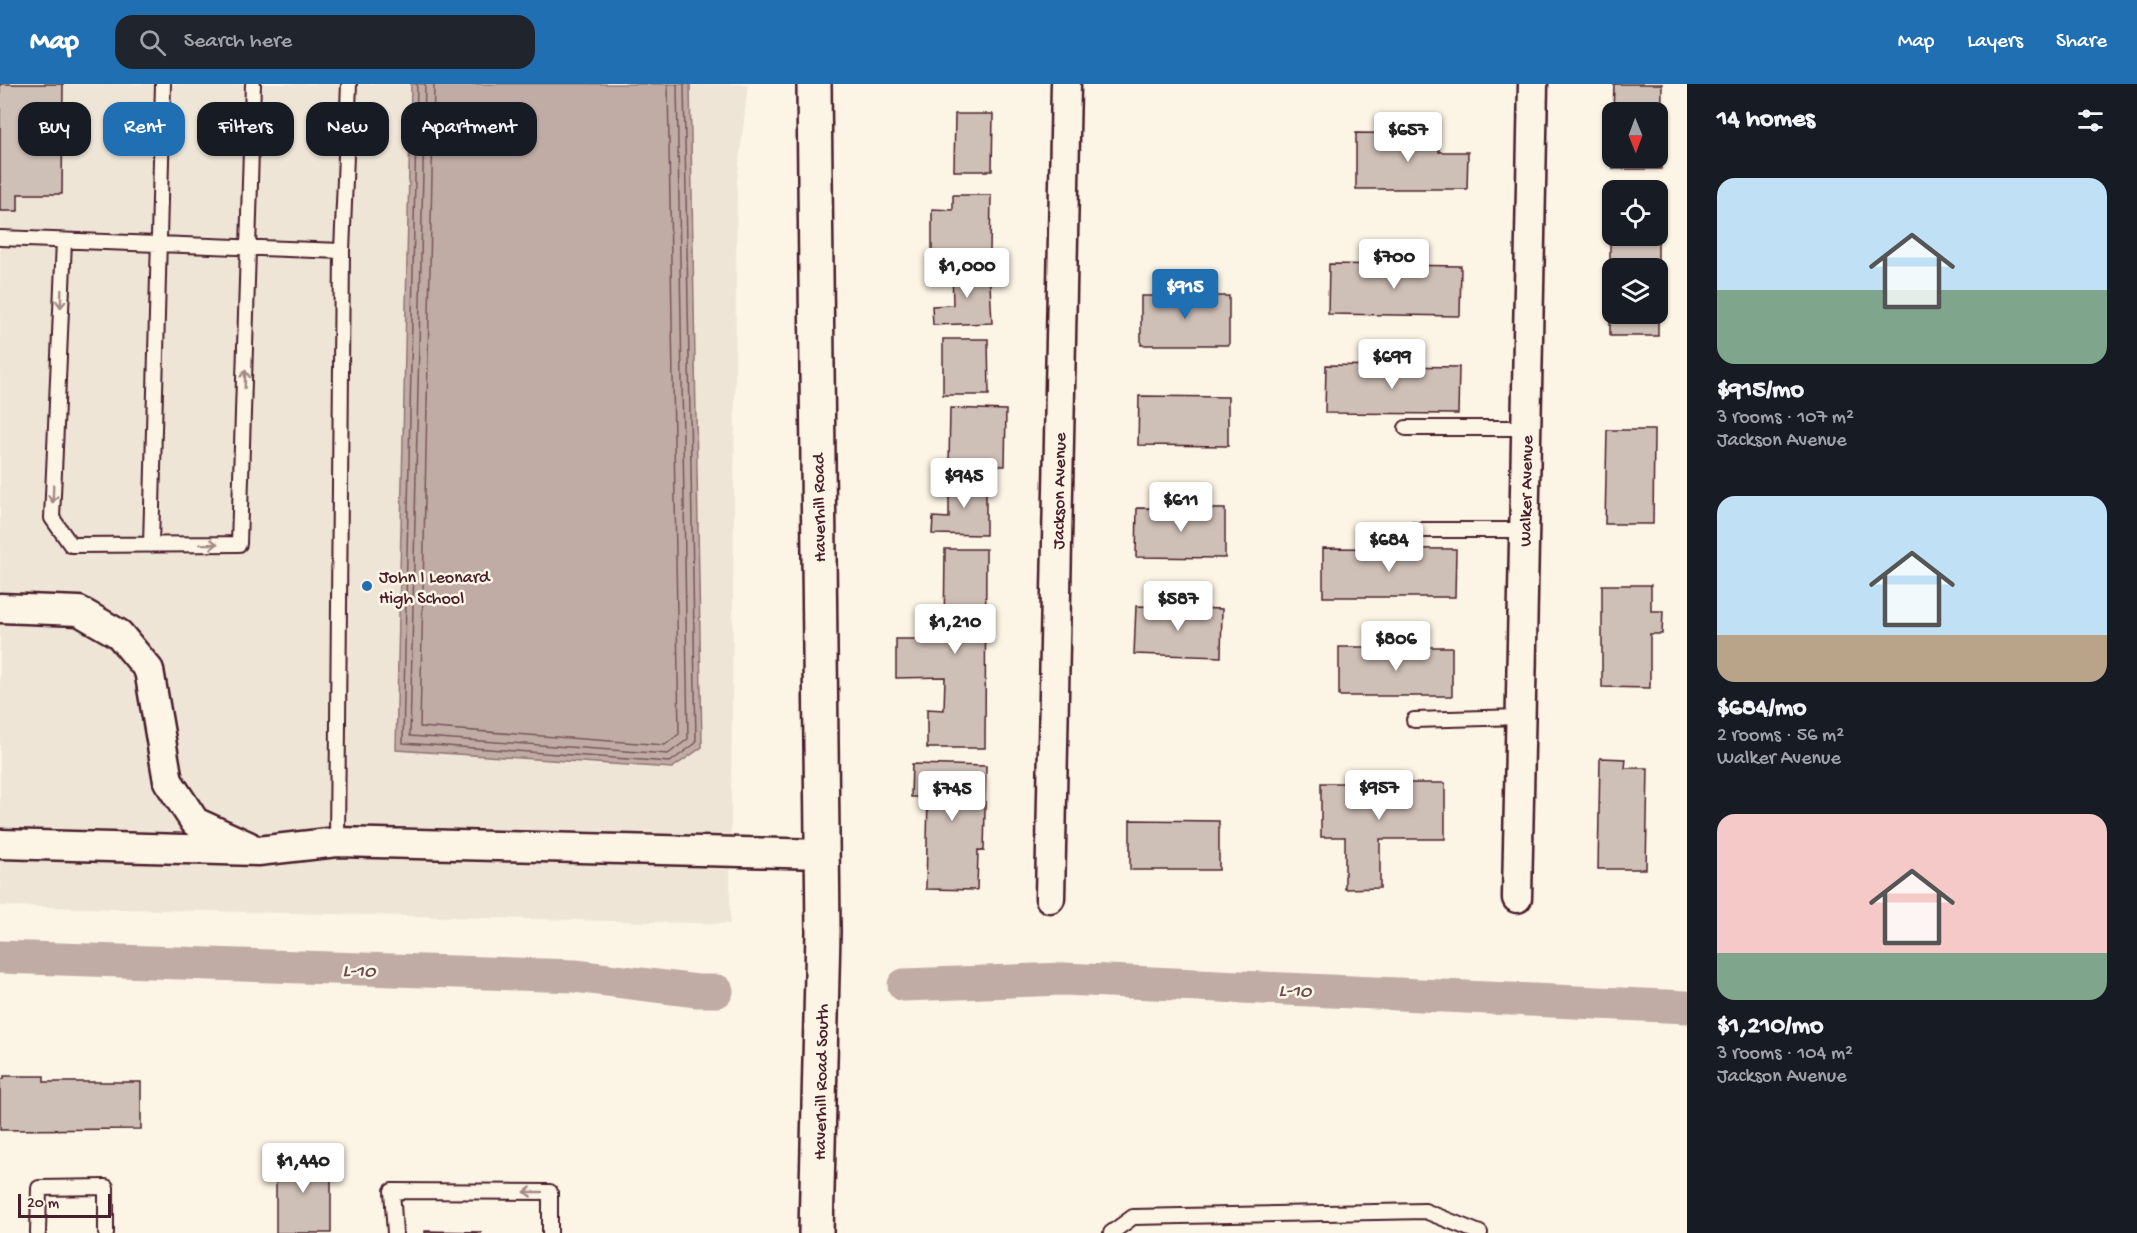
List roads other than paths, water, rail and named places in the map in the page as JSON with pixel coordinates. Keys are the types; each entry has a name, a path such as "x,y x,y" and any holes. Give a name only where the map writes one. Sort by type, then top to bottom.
{"street":[{"name":"Haverhill Road","path":"814,84 823,932"},
{"name":"Jackson Avenue","path":"1050,898 1066,84"},
{"name":"Walker Avenue","path":"1517,898 1533,84"},
{"path":"0,608 79,611 118,634 149,670 168,781 195,822 258,851"},
{"path":"0,844 258,851 337,842 822,854"},
{"name":"Haverhill Road South","path":"816,1233 823,932"}],"lane":[{"path":"151,545 163,84"},
{"path":"64,241 52,518 71,545 239,544 250,248 253,84"},
{"path":"337,842 342,251 349,84"},
{"path":"0,238 342,251"},
{"path":"1406,428 1527,428"},
{"path":"1410,530 1525,530"},
{"path":"1414,720 1521,717"},
{"path":"38,1233 39,1188 106,1187 106,1233"},
{"path":"395,1233 392,1191 550,1192 550,1233"},
{"path":"1111,1233 1133,1217 1425,1211 1480,1233"}],"water":[{"path":"411,84 690,84 702,747 672,768 396,750 409,156 537,156 537,102 411,102"}],"waterway":[{"name":"L-10","path":"0,957 575,976 697,991 717,991"},
{"name":"L-10","path":"904,985 1064,979 1687,1007"}],"place":[{"name":"John I Leonard High School","path":"367,586"}]}
